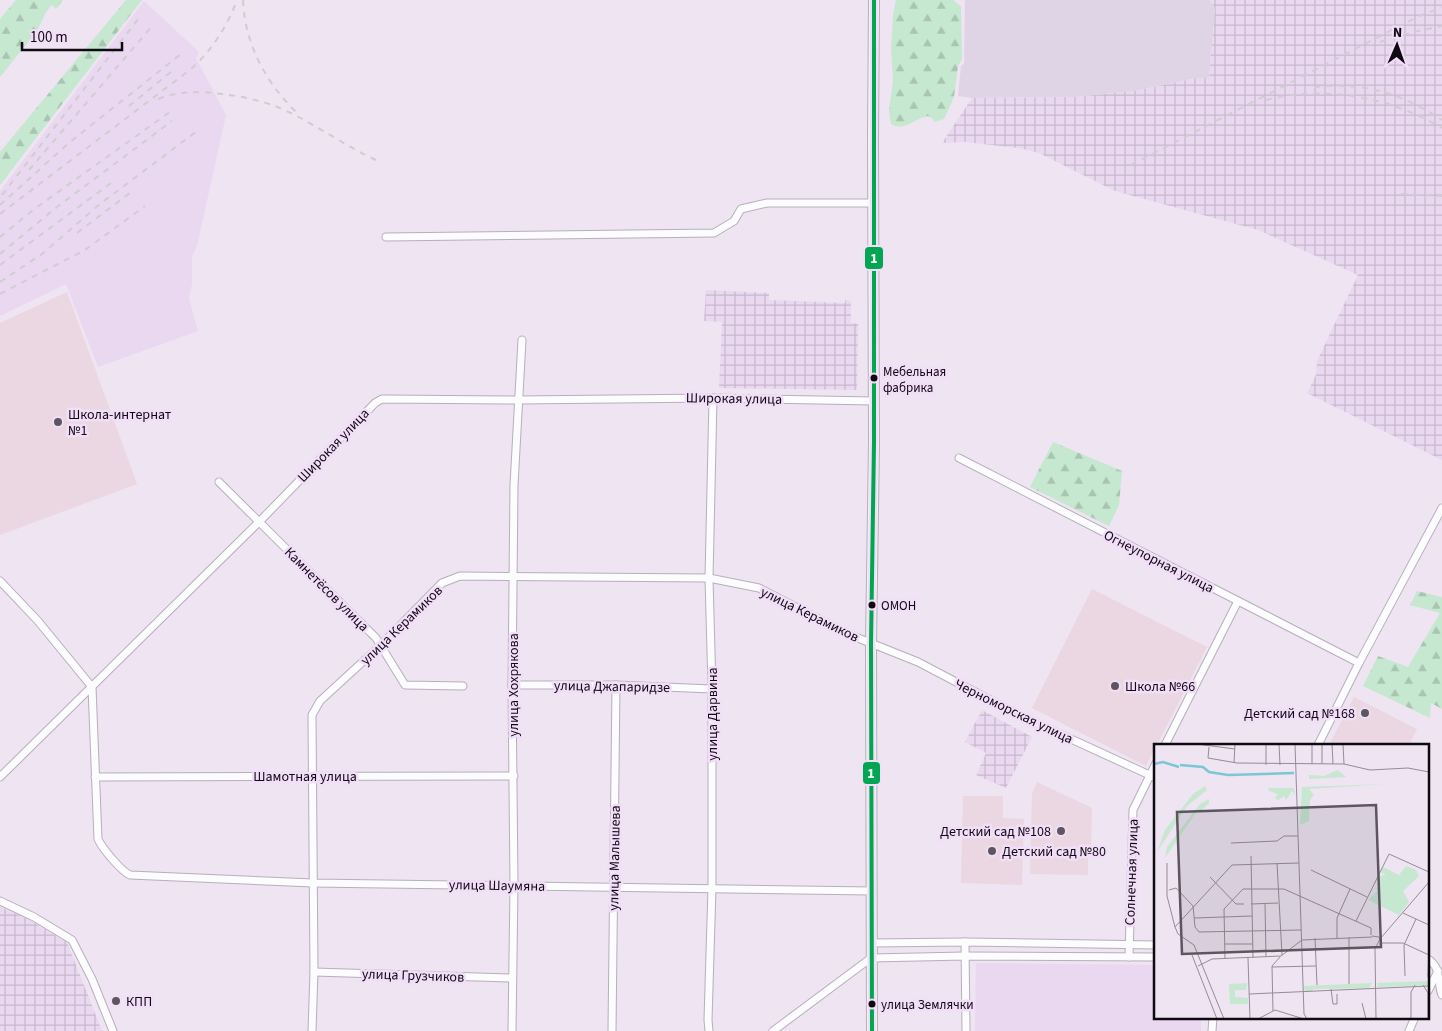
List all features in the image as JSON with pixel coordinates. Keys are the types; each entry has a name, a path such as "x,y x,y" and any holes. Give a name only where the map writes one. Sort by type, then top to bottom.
{"main road":[{"path":"872,1031 871,644 874,401 874,0"}],"street":[{"path":"386,237 714,233 734,221 741,209 767,203 873,203"},
{"name":"улица Хохрякова","path":"512,1031 514,485 522,340"},
{"name":"Широкая улица","path":"0,777 259,522 375,402 382,399 713,398 874,401"},
{"name":"улица Дарвина","path":"709,1031 712,888 712,688 709,578 713,398"},
{"name":"Огнеупорная улица","path":"959,458 1359,663"},
{"name":"Камнетёсов улица","path":"219,482 376,638 405,685 463,686"},
{"path":"1318,744 1359,663 1442,508"},
{"name":"улица Керамиков","path":"312,1031 314,972 312,715 320,701 381,645 442,583 460,576 709,578 759,588 871,644"},
{"path":"0,581 38,621 92,687 95,777"},
{"path":"1166,744 1238,601"},
{"name":"Черноморская улица","path":"871,644 918,662 1021,716 1153,777"},
{"name":"улица Джапаридзе","path":"512,685 616,685 712,688"},
{"name":"улица Малышева","path":"612,1031 616,685"},
{"name":"Шамотная улица","path":"95,777 514,776"},
{"name":"улица Шаумяна","path":"95,777 100,842 124,872 134,876 313,883 872,891"},
{"name":"Солнечная улица","path":"1129,957 1134,810 1153,777"},
{"path":"0,901 34,917 72,940 92,979 113,1031"},
{"path":"965,942 966,1031"},
{"path":"871,943 965,942 1154,945"},
{"path":"773,1031 872,958 965,956 1154,957"},
{"path":"1430,960 1440,969 1442,995"},
{"path":"1430,987 1440,969"},
{"name":"улица Грузчиков","path":"314,972 512,978"},
{"path":"1212,1018 1212,1031"},
{"path":"1409,1031 1415,1018"}],"shaded area":[{"path":"965,0 1210,0 1215,9 1209,78 1196,78 1135,91 1074,97 972,98 958,96 961,66 964,64"},
{"path":"1210,0 1442,0 1442,460 1307,393 1316,375 1317,361 1358,275 1258,230 1115,191 1039,153 1019,148 965,142 942,143 972,98 1075,97 1135,91 1196,78 1209,78 1215,9"},
{"path":"144,1 199,52 196,58 226,115 197,246 192,256 192,284 189,299 198,331 98,367 66,284 0,316 0,191"},
{"path":"706,290 769,293 769,300 845,303 845,300 851,301 851,323 858,324 857,390 719,388 722,322 704,321"},
{"name":"Школа-интернат №1","path":"67,292 137,484 0,535 0,323"},
{"name":"Школа №66","path":"1092,589 1207,647 1158,744 1154,744 1154,749 1146,766 1032,708"},
{"name":"Детский сад №168","path":"1354,697 1417,729 1410,744 1330,744"},
{"path":"982,710 1032,737 1006,788 976,775 986,753 965,742"},
{"name":"Детский сад №108","path":"1037,782 1092,808 1091,853 1088,853 1088,875 1030,874 1032,794"},
{"name":"Детский сад №80","path":"963,796 1003,796 1003,818 1024,819 1022,885 961,883"},
{"path":"0,907 26,918 67,942 102,1031 0,1031"},
{"path":"976,963 1154,965 1154,1018 1201,1018 1201,1031 975,1031"}],"green space":[{"path":"16,0 63,0 56,9 52,5 46,12 37,31 0,77 0,19"},
{"path":"126,0 142,0 0,185 0,152"},
{"path":"896,0 953,0 961,6 962,59 958,66 954,97 944,119 934,122 928,116 905,126 891,124 889,111 893,80 891,48"},
{"path":"1053,442 1122,471 1119,505 1109,526 1030,487"},
{"path":"1417,591 1442,597 1442,709 1431,703 1430,718 1363,686 1378,656 1408,667 1440,613 1410,605"}],"railway":[{"path":"0,214 191,69 218,38 229,20 237,0"},
{"path":"243,0 248,32 259,62 276,89 298,114"},
{"path":"1131,165 1417,17 1442,7"},
{"path":"2,195 139,18"},
{"path":"29,170 153,25"},
{"path":"1380,42 1442,26"},
{"path":"0,205 70,142 181,54"},
{"path":"129,106 172,71"},
{"path":"1314,87 1349,86 1366,88 1397,96 1442,120"},
{"path":"158,99 174,94 198,92 249,98 275,106 301,118 376,160"},
{"path":"1266,100 1312,94 1357,97 1401,108 1442,128"},
{"path":"0,237 33,210 174,109"},
{"path":"0,254 57,207 172,121"},
{"path":"0,282 42,254 100,204 197,131"},
{"path":"0,265 111,183"},
{"path":"77,233 131,192"},
{"path":"1401,194 1442,196"},
{"path":"0,294 85,250 145,206"}],"transit line":[{"name":"1","path":"872,1031 871,644 874,443 874,0"}],"place":[{"name":"Мебельная фабрика","path":"874,378"},
{"name":"Школа-интернат №1","path":"58,422"},
{"name":"ОМОН","path":"872,605"},
{"name":"Школа №66","path":"1115,686"},
{"name":"Детский сад №168","path":"1365,713"},
{"name":"Детский сад №108","path":"1061,831"},
{"name":"Детский сад №80","path":"992,851"},
{"name":"КПП","path":"116,1001"},
{"name":"улица Землячки","path":"872,1004"}]}
